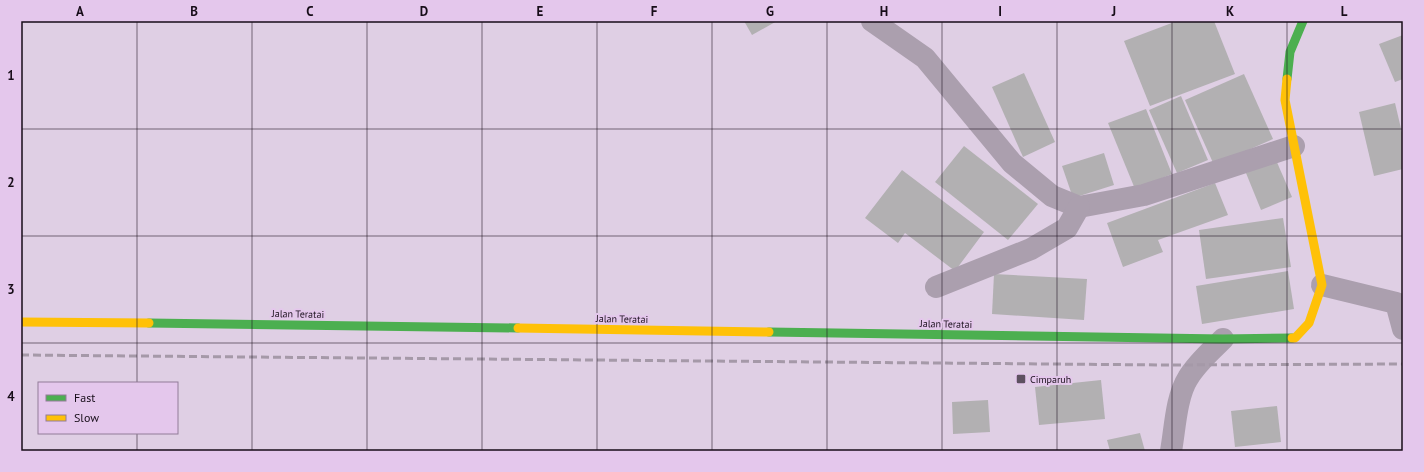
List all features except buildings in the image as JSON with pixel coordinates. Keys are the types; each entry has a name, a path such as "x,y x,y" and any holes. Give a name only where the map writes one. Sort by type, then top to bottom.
{"street":[{"path":"872,21 925,58 1012,163 1052,196 1079,207 1144,195 1294,146"},
{"path":"1303,21 1290,52 1286,100 1294,146 1329,286 1396,303 1403,329"},
{"path":"936,287 1031,249 1067,228 1079,207"},
{"name":"Jalan Teratai","path":"21,322 190,323 1223,339 1295,338 1308,324 1329,286"},
{"path":"1172,451 1177,411 1187,380 1198,364 1223,339"}],"railway":[{"path":"21,355 1164,365 1403,364"}],"traffic: fast":[{"path":"1287,79 1290,52 1303,21"},
{"path":"149,323 518,328"},
{"path":"769,332 1223,339 1292,338"}],"traffic: slow":[{"path":"1287,79 1285,100 1322,285 1309,323 1295,338 1292,338"},
{"path":"21,322 149,323"},
{"path":"518,328 769,332"}],"place":[{"name":"Cimparuh","path":"1021,379"}]}
